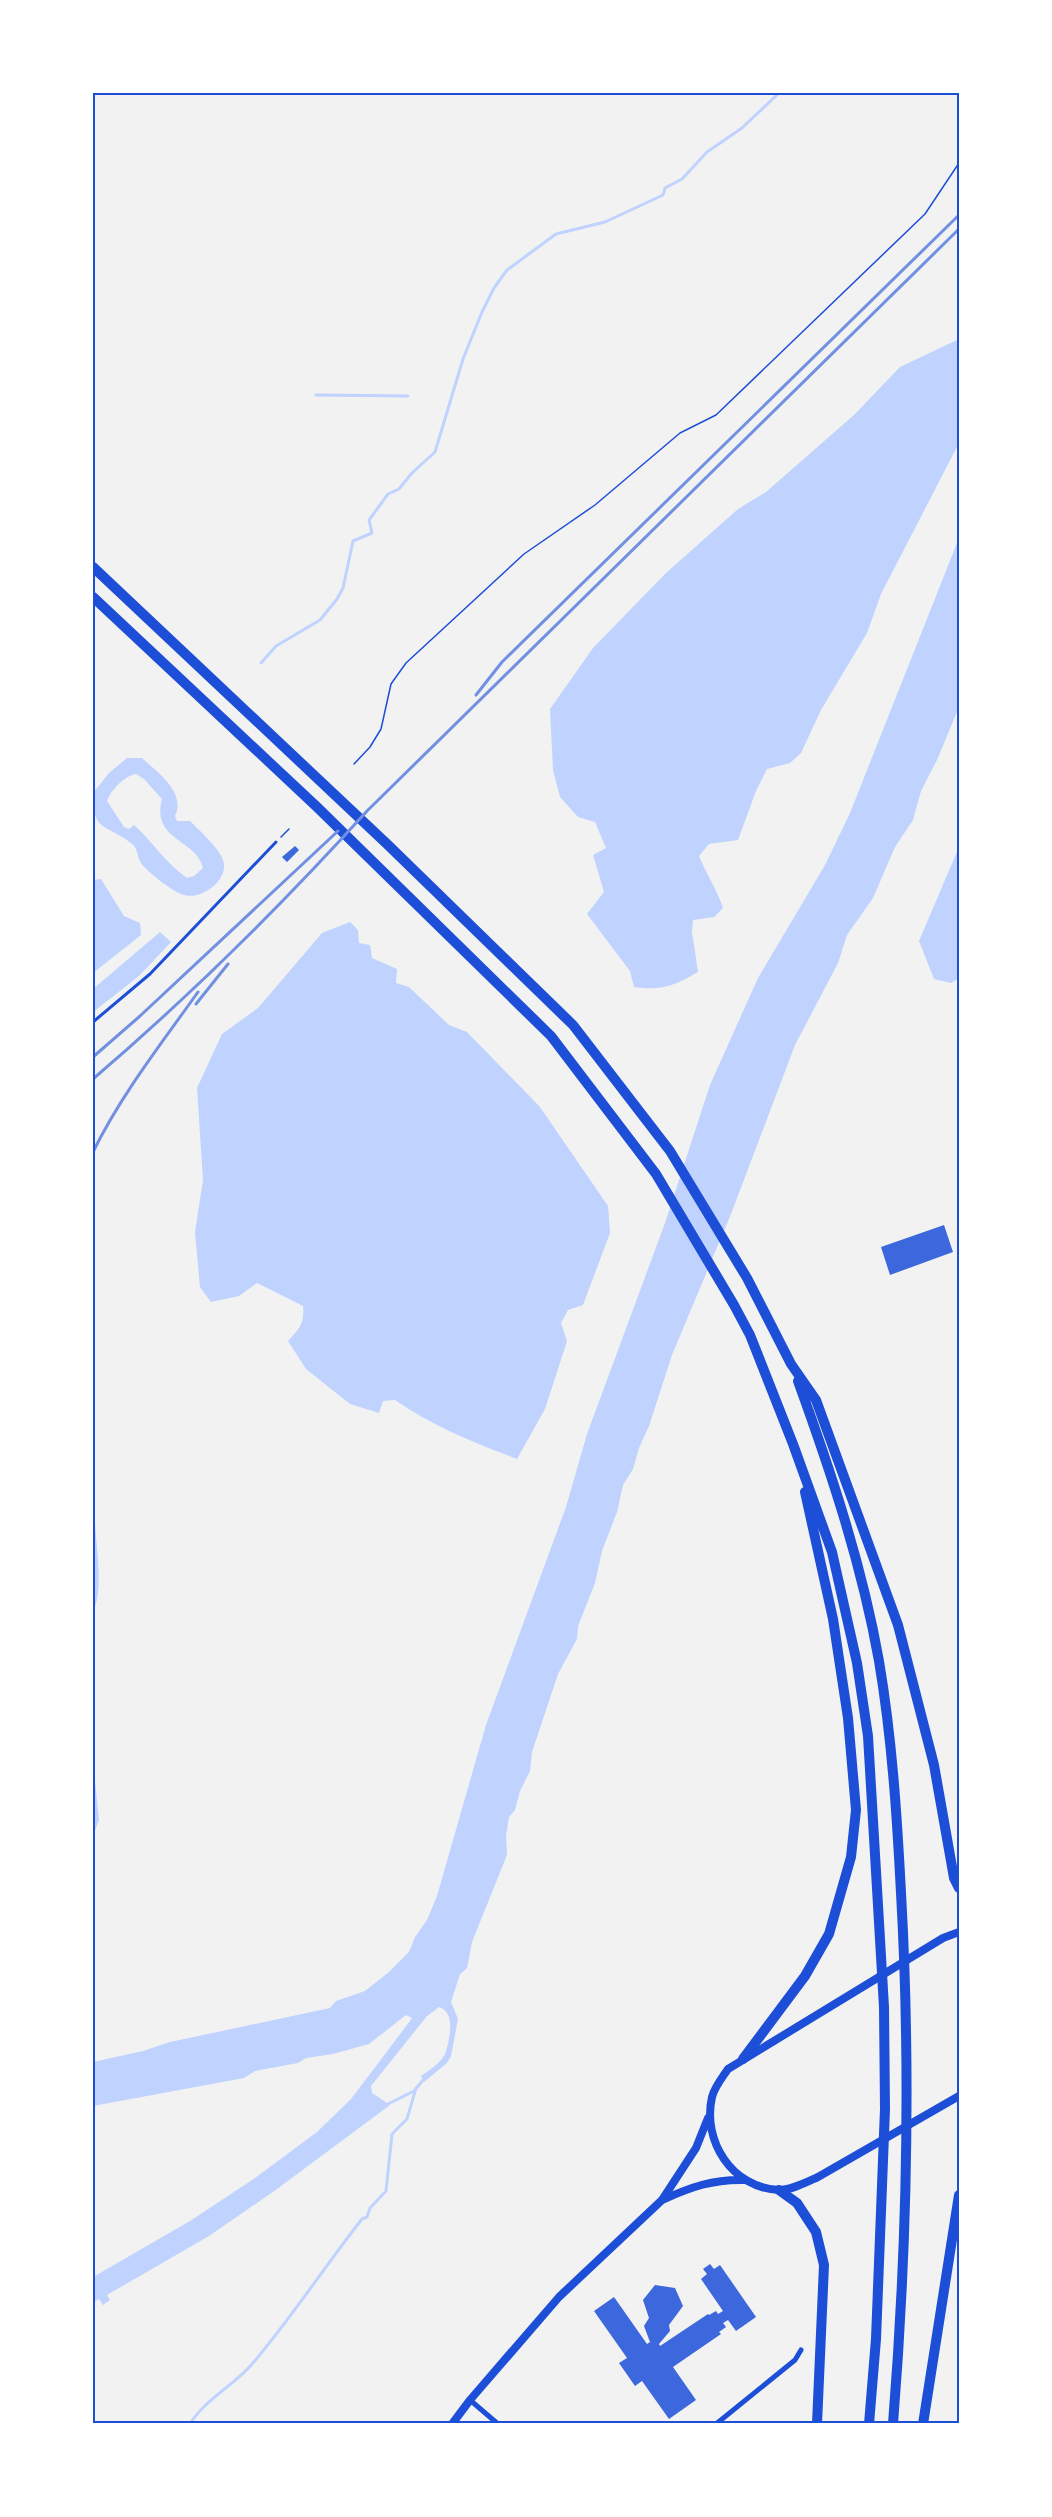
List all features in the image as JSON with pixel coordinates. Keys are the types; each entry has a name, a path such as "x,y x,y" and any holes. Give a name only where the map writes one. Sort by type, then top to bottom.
{"highway":[{"path":"93,567 387,844 573,1025 670,1151 747,1278 791,1364 826,1460 852,1546 879,1659 890,1735 907,1993 906,2169 899,2342 893,2424"},
{"path":"93,597 317,807 552,1036 656,1174 750,1335 832,1552 857,1663 867,1736 881,1943 885,2109 876,2339 869,2424"},
{"path":"791,1364 816,1400 898,1625 925,1726 954,1878 959,1888"},
{"path":"743,2059 804,1976 829,1934 851,1857 856,1810 848,1718 833,1619 793,1444"},
{"path":"779,2190 797,2203 816,2232 824,2265 817,2424"},
{"path":"923,2424 959,2195"}],"main road":[{"path":"745,2180 723,2160 711,2127 712,2097 718,2082 728,2069 943,1938 959,1932"},
{"path":"662,2200 691,2187 721,2180 745,2180 779,2190 797,2186 818,2177 959,2096"},
{"path":"452,2424 559,2297 662,2200 696,2148 711,2112"}],"street":[{"path":"716,2424 795,2360 801,2350"},
{"path":"470,2400 498,2424"}],"lane":[{"path":"93,1022 150,974 276,842"}],"path":[{"path":"354,764 370,747 381,729 391,684 406,663 524,554 595,506 680,433 716,415 925,214 959,163"},
{"path":"276,842 289,829"}],"water":[{"path":"959,339 959,443 881,594 867,633 821,710 801,753 790,763 767,769 756,791 738,840 709,844 699,856 723,908 714,917 693,920 692,932 698,972 667,986 634,987 630,971 587,914 604,892 593,855 606,848 595,822 578,817 560,797 553,770 550,709 593,648 666,573 738,509 766,492 854,415 900,367"},
{"path":"959,538 959,707 937,760 921,791 913,820 895,847 873,898 847,935 838,963 795,1045 731,1214 672,1355 633,1469 623,1485 617,1512 602,1551 595,1583 578,1626 577,1639 558,1674 532,1752 530,1771 520,1791 515,1810 509,1817 506,1836 507,1855 472,1942 467,1968 460,1974 451,2002 458,2019 451,2056 447,2063 424,2082 421,2076 443,2058 449,2041 450,2020 448,2014 439,2007 427,2016 371,2086 372,2093 390,2105 209,2236 107,2295 110,2300 103,2305 99,2299 93,2302 93,2277 190,2221 255,2178 317,2132 351,2099 412,2018 406,2015 369,2044 333,2054 306,2058 298,2063 255,2071 244,2078 93,2106 93,2062 143,2051 170,2042 330,2008 336,2001 365,1991 389,1972 409,1952 415,1937 427,1920 437,1896 486,1725 566,1507 587,1434 665,1223 710,1085 758,978 825,865 850,813"},
{"path":"127,758 142,758 169,784 177,799 175,816 177,821 190,821 221,855 224,868 218,882 196,895 181,894 144,867 133,845 102,826 95,815 93,793 109,773","holes":["136,774 144,779 162,799 160,813 168,831 199,858 203,868 194,876 187,878 179,872 134,825 129,829 124,827 107,801 115,788 127,778"]},
{"path":"959,847 959,978 951,983 934,979 919,941"},
{"path":"101,879 124,916 140,923 141,935 93,973 93,880"},
{"path":"350,922 358,930 359,943 370,945 372,958 397,969 396,983 409,987 449,1025 467,1032 540,1107 608,1206 610,1233 583,1305 568,1310 561,1323 567,1341 545,1409 517,1459 439,1426 395,1400 383,1401 379,1413 350,1404 306,1369 288,1341 300,1325 303,1306 257,1283 239,1296 211,1302 200,1287 195,1232 203,1180 197,1088 222,1034 258,1008 322,933"},
{"path":"160,932 171,942 139,976 93,1012 93,989"},
{"path":"93,1521 95,1522 99,1580 93,1611"},
{"path":"93,1761 99,1820 93,1836"}],"building":[{"path":"295,846 299,850 287,862 282,857"},
{"path":"944,1225 953,1252 890,1275 881,1247"},
{"path":"710,2264 714,2269 720,2265 756,2317 736,2331 728,2320 723,2323 726,2327 719,2332 721,2334 673,2367 696,2400 669,2419 642,2381 635,2386 619,2363 627,2358 594,2311 614,2297 647,2344 650,2342 644,2326 649,2318 643,2300 655,2285 675,2288 683,2306 669,2325 670,2331 659,2344 660,2346 708,2314 716,2311 718,2314 723,2311 701,2279 707,2274 703,2269"}],"waterway":[{"path":"261,663 276,646 320,620 343,588 353,541 372,533 369,520 388,494 399,489 412,473 435,452 463,359 482,312 494,288 507,270 556,234 605,222 663,195 665,188 682,179 707,152 742,128 779,93"},
{"path":"316,395 408,396"},
{"path":"386,2105 414,2091 424,2079"},
{"path":"190,2424 204,2407 253,2363 362,2219 367,2217 370,2208 386,2191 392,2134 407,2119 416,2088"}],"railway":[{"path":"476,695 502,662 959,215"},
{"path":"93,1079 234,950 367,811 959,229"},
{"path":"93,1057 338,831"},
{"path":"196,1004 228,964"},
{"path":"93,1152 129,1090 198,992"}]}
